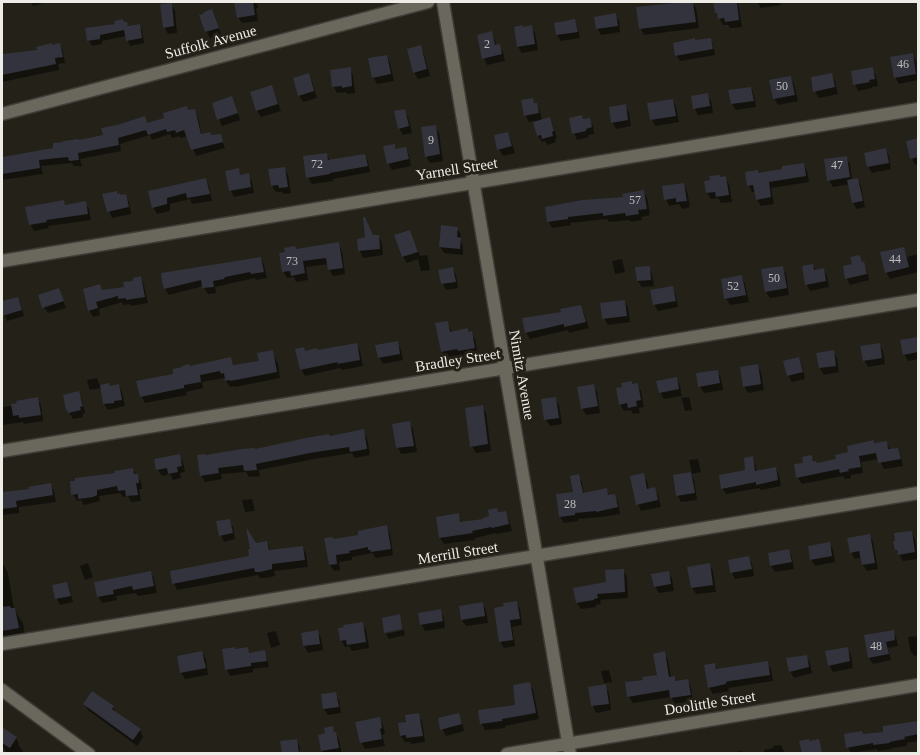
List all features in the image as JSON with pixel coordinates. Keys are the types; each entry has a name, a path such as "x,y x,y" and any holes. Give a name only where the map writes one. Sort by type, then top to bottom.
{"street":[{"name":"Suffolk Avenue","path":"2,114 428,2"},
{"name":"Nimitz Avenue","path":"443,2 569,748"},
{"name":"Yarnell Street","path":"2,261 918,109"},
{"name":"Bradley Street","path":"2,451 918,300"},
{"name":"Merrill Street","path":"2,644 918,493"},
{"name":"Doolittle Street","path":"507,753 569,748 918,685"},
{"path":"2,690 89,753"}],"building":[{"path":"234,2 253,2 255,15 237,18"},
{"path":"693,2 696,22 639,29 636,7"},
{"path":"713,2 737,2 739,20 725,22 724,18 718,19"},
{"path":"172,3 174,26 163,28 160,4"},
{"path":"212,9 219,28 205,32 199,15"},
{"path":"616,13 618,26 596,29 594,17"},
{"path":"123,19 128,26 140,24 142,38 126,41 124,30 100,35 100,39 87,41 85,28 115,24 114,21"},
{"path":"575,19 578,32 556,35 554,23"},
{"path":"523,25 523,27 532,25 535,44 517,47 514,27"},
{"path":"492,31 495,45 500,44 502,54 482,59 477,35"},
{"path":"695,38 695,40 711,38 713,49 675,56 673,43"},
{"path":"52,43 52,45 60,43 63,57 55,58 56,64 2,75 2,54 37,50 36,47"},
{"path":"421,45 427,69 413,73 407,49"},
{"path":"913,53 916,74 894,78 890,57"},
{"path":"387,55 391,74 372,78 368,58"},
{"path":"351,67 352,86 332,87 330,70"},
{"path":"873,67 875,79 853,85 851,71"},
{"path":"309,73 314,91 298,96 293,78"},
{"path":"832,73 835,87 813,92 811,77"},
{"path":"791,76 795,95 773,99 769,80"},
{"path":"272,85 278,104 256,111 250,92"},
{"path":"751,87 754,101 731,104 728,90"},
{"path":"708,93 710,106 693,109 691,96"},
{"path":"232,96 238,113 217,120 212,103"},
{"path":"533,98 534,103 537,103 539,113 524,116 521,100"},
{"path":"673,99 676,116 650,120 647,103"},
{"path":"626,104 628,120 611,123 609,107"},
{"path":"187,106 188,110 195,109 201,134 210,132 211,135 221,134 223,142 191,150 184,130 176,133 175,130 167,132 166,129 148,135 146,130 118,138 119,145 78,153 79,160 69,161 68,157 39,160 40,168 2,174 2,157 53,148 53,143 103,135 101,128 145,116 147,123 164,118 163,113"},
{"path":"405,109 409,126 398,129 394,111"},
{"path":"582,115 583,119 590,118 592,127 572,134 569,118"},
{"path":"550,117 553,136 542,139 541,135 537,136 533,122"},
{"path":"436,125 440,154 425,157 421,127"},
{"path":"508,132 512,146 497,150 494,135"},
{"path":"918,138 918,157 910,159 906,141"},
{"path":"395,144 395,149 406,147 409,159 387,164 383,146"},
{"path":"886,148 889,163 867,167 864,153"},
{"path":"327,153 328,160 365,154 368,166 306,178 303,156"},
{"path":"847,156 850,177 827,181 824,159"},
{"path":"804,163 806,176 769,182 771,197 756,200 753,185 747,186 745,172 758,170 758,173"},
{"path":"285,167 288,187 271,186 268,169"},
{"path":"239,168 240,175 249,173 251,187 229,191 225,171"},
{"path":"720,175 720,177 726,176 729,195 716,197 715,192 706,193 704,181 710,180 709,176"},
{"path":"206,178 210,194 187,198 186,193 167,198 167,204 152,208 148,191"},
{"path":"858,178 863,201 852,203 847,180"},
{"path":"684,183 687,201 676,202 676,198 664,200 662,186"},
{"path":"644,190 647,209 638,210 639,214 603,216 603,213 547,222 545,207 582,200 623,197 622,194"},
{"path":"117,191 117,194 126,194 129,207 107,212 102,194"},
{"path":"64,200 65,205 86,201 88,214 29,225 25,207"},
{"path":"363,217 373,235 379,235 380,249 358,251 357,239 365,237"},
{"path":"441,225 458,227 457,237 461,238 460,249 439,247"},
{"path":"410,230 418,252 402,257 394,235"},
{"path":"339,242 343,268 328,270 326,258 303,261 305,273 291,276 290,271 282,272 279,253 285,252 284,248 295,246 296,249"},
{"path":"904,247 909,267 885,273 880,252"},
{"path":"860,255 867,274 845,279 843,266 852,264 850,257"},
{"path":"261,257 264,272 225,277 213,281 214,287 202,288 201,280 164,289 161,273"},
{"path":"813,264 814,270 824,268 826,281 805,285 802,266"},
{"path":"650,266 651,280 637,281 635,267"},
{"path":"783,266 787,288 765,292 761,269"},
{"path":"453,267 456,282 441,284 438,270"},
{"path":"742,275 746,295 724,299 721,279"},
{"path":"141,276 145,297 126,300 126,298 118,299 118,296 96,302 98,308 88,311 83,289 100,284 102,290 124,287 123,282 133,281 133,278"},
{"path":"673,286 676,301 653,305 650,290"},
{"path":"59,288 64,301 42,308 38,295"},
{"path":"18,297 22,310 2,316 2,301"},
{"path":"625,300 627,316 602,319 600,303"},
{"path":"581,305 586,322 564,327 564,324 525,333 522,318 561,312 560,309"},
{"path":"448,321 450,332 468,328 468,332 472,331 475,348 441,352 435,323"},
{"path":"918,337 918,352 903,355 900,340"},
{"path":"398,341 400,354 378,358 375,345"},
{"path":"357,343 360,360 300,370 295,349 304,347 305,351 317,348 317,350"},
{"path":"880,343 882,358 863,361 860,346"},
{"path":"273,350 277,372 225,381 224,373 221,374 220,371 200,375 201,382 184,385 184,388 140,397 136,381 173,374 173,369 189,364 190,366 231,357 233,365 259,361 257,353"},
{"path":"834,350 836,366 819,368 816,353"},
{"path":"799,357 803,372 787,376 783,361"},
{"path":"758,364 761,384 743,387 740,367"},
{"path":"718,370 720,383 698,387 696,373"},
{"path":"677,377 679,389 659,393 656,381"},
{"path":"632,381 632,384 638,383 641,400 636,401 637,406 628,408 627,403 619,405 616,388 622,387 621,383"},
{"path":"109,383 110,386 119,384 122,400 103,404 100,385"},
{"path":"594,384 598,406 581,409 577,387"},
{"path":"79,391 83,406 80,407 81,410 68,413 63,395"},
{"path":"38,397 41,415 19,418 19,415 13,416 11,404"},
{"path":"556,397 559,418 544,420 541,399"},
{"path":"483,405 488,444 470,447 465,408"},
{"path":"410,421 414,446 396,448 392,424"},
{"path":"364,429 367,449 350,452 349,447 310,453 256,464 257,470 244,471 243,465 218,468 219,473 200,476 197,455 255,449"},
{"path":"874,440 874,443 887,441 888,449 898,448 901,459 878,463 876,453 859,456 861,467 840,473 839,469 796,478 794,464 803,463 802,457 812,455 813,461 817,463 836,459 835,455 848,452 847,446"},
{"path":"180,454 182,466 177,467 178,472 168,474 167,468 156,470 154,459"},
{"path":"753,456 755,471 776,467 778,480 721,489 719,475 745,470 744,458"},
{"path":"133,468 134,474 138,474 139,483 136,483 138,495 126,496 125,490 118,491 117,486 97,490 97,495 93,497 78,499 78,494 71,495 70,481 75,481 75,478 115,473 114,471"},
{"path":"691,472 695,493 676,496 673,475"},
{"path":"644,473 647,489 655,487 658,500 636,505 630,476"},
{"path":"579,474 583,493 607,488 608,495 615,494 618,507 559,517 556,494 573,492 570,476"},
{"path":"51,483 53,495 16,501 17,507 2,509 2,492 29,489 28,487"},
{"path":"497,508 498,512 506,511 509,524 439,538 436,517 459,513 460,522 483,519 489,516 488,510"},
{"path":"230,519 233,533 219,536 216,521"},
{"path":"387,525 391,549 371,552 368,547 349,551 350,553 336,555 337,564 329,565 324,538 358,535 358,531"},
{"path":"246,527 256,543 267,541 269,550 303,546 305,560 272,564 272,569 260,572 255,572 254,568 172,584 170,571 249,556"},
{"path":"912,531 915,552 898,555 893,541 895,541 894,533"},
{"path":"870,534 875,563 862,565 859,551 850,553 847,538"},
{"path":"830,542 832,556 810,560 808,546"},
{"path":"789,549 792,562 770,566 768,553"},
{"path":"749,556 752,569 730,573 728,560"},
{"path":"710,563 713,585 691,588 687,567"},
{"path":"624,569 625,592 597,594 598,598 594,600 576,603 573,588 606,582 605,570"},
{"path":"151,571 154,586 133,590 132,586 113,590 114,594 97,597 94,582"},
{"path":"669,571 671,584 654,587 651,574"},
{"path":"67,582 71,596 55,599 52,585"},
{"path":"517,601 520,619 510,620 513,640 499,642 494,608 504,606 503,603"},
{"path":"483,602 485,616 461,620 459,606"},
{"path":"2,607 15,608 19,628 2,631"},
{"path":"441,609 443,621 420,625 418,613"},
{"path":"400,614 402,629 384,633 382,618"},
{"path":"363,622 366,642 347,645 346,640 340,641 338,628"},
{"path":"318,630 320,644 303,646 301,633"},
{"path":"894,630 895,640 886,642 889,654 868,658 864,635"},
{"path":"235,647 235,649 248,647 249,653 265,650 267,661 225,670 222,649"},
{"path":"848,647 850,661 828,666 825,651"},
{"path":"202,651 206,668 180,673 177,656"},
{"path":"665,651 669,677 675,676 675,681 688,679 691,695 670,698 669,690 627,697 625,682 643,680 642,677 657,675 653,654"},
{"path":"807,655 809,667 789,672 786,658"},
{"path":"768,661 770,675 730,681 708,688 704,665 715,663 716,669"},
{"path":"530,682 536,713 480,724 478,710 515,705 513,685"},
{"path":"606,684 609,704 591,706 588,687"},
{"path":"92,691 114,706 112,709 141,729 133,740 83,704"},
{"path":"336,692 339,707 323,709 321,694"},
{"path":"419,713 423,736 406,738 406,735 400,736 398,723 406,722 405,715"},
{"path":"459,713 462,724 440,730 438,718"},
{"path":"380,717 382,739 360,743 355,722"},
{"path":"918,721 918,734 904,737 905,739 846,748 844,734 862,731 863,734 883,732 883,726"},
{"path":"333,726 339,748 321,751 318,735 325,733 324,728"},
{"path":"2,727 17,737 10,748 2,743"},
{"path":"297,739 299,753 282,753 280,741"},
{"path":"809,739 809,741 819,739 822,753 802,753 799,741"}]}
